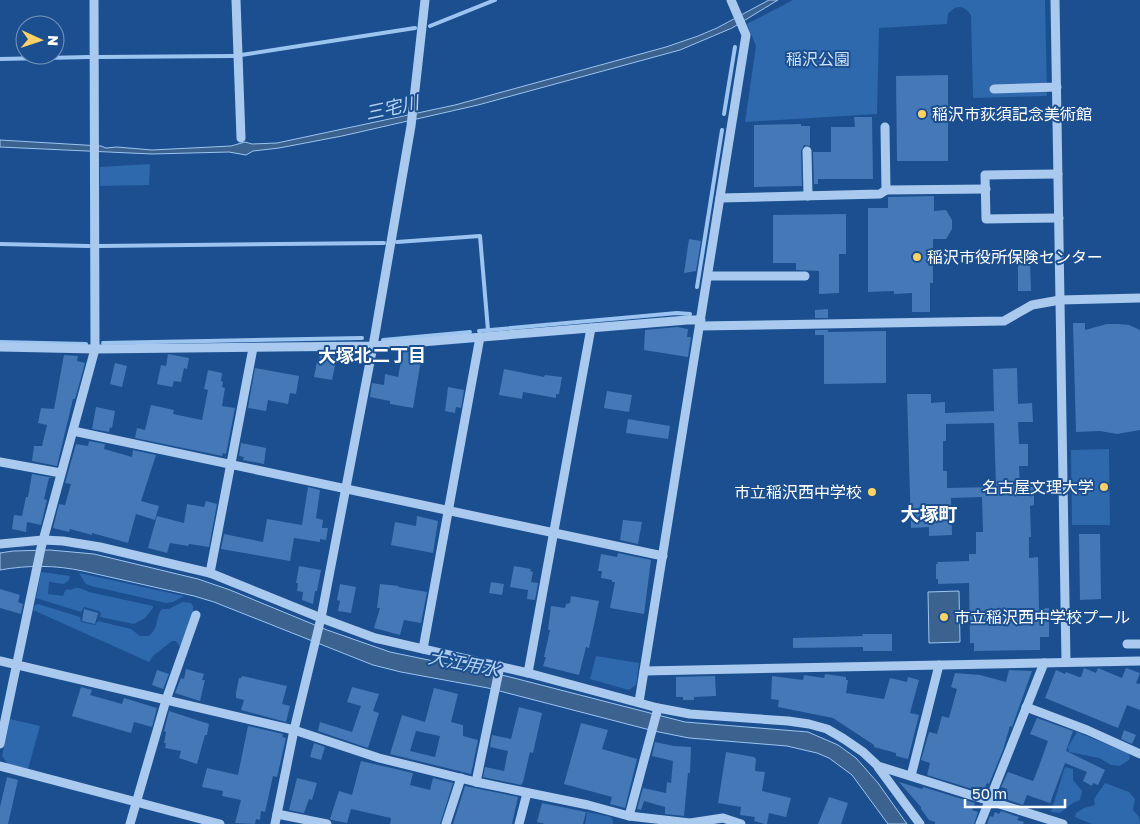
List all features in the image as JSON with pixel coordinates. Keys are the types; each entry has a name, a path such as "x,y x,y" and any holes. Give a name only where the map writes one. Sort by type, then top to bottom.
{"street":[{"path":"0,744 36,568 95,349 94,0"},
{"path":"236,0 241,138"},
{"path":"275,824 294,730 320,621 372,346 411,126 425,0"},
{"path":"639,702 708,276 744,31 731,0"},
{"path":"1055,0 1066,662"},
{"path":"994,89 1057,87"},
{"path":"885,127 886,190"},
{"path":"807,151 808,196"},
{"path":"1058,174 985,175 986,219 1059,218"},
{"path":"720,198 880,194 886,190 986,189"},
{"path":"708,276 805,276"},
{"path":"0,347 95,349 372,346 687,320 700,323 1004,321 1032,305 1060,300 1140,298"},
{"path":"528,673 591,328"},
{"path":"423,649 480,337"},
{"path":"210,573 252,348"},
{"path":"73,431 663,556"},
{"path":"0,462 61,473"},
{"path":"0,544 42,544 63,541 100,547 210,573 320,621 375,638 499,669 528,673 639,702 657,711 788,721 827,729 863,752 878,766 920,824"},
{"path":"130,824 166,700 196,615"},
{"path":"1127,644 1140,644"},
{"path":"0,661 294,730 379,758 619,814 690,824 719,821 723,818 742,824"},
{"path":"644,671 1140,661"},
{"path":"980,824 1044,663"},
{"path":"911,776 939,665"},
{"path":"476,782 499,669"},
{"path":"1026,707 1087,730 1140,754"},
{"path":"629,816 657,711"},
{"path":"0,766 220,824"},
{"path":"878,766 1063,824"},
{"path":"446,824 461,778"},
{"path":"519,824 527,793"},
{"path":"277,814 327,824"},
{"path":"617,824 619,814"}],"green space":[{"name":"稲沢公園","path":"793,0 1045,0 1047,96 973,98 971,15 966,9 957,7 948,14 947,24 879,28 877,114 745,122 756,46 747,24"},
{"path":"150,164 149,185 100,186 100,167"},
{"path":"1109,449 1110,525 1072,525 1071,450"},
{"path":"41,572 70,576 69,580 64,584 49,582 48,594 63,596 67,589 78,588 153,606 153,608 145,618 134,624 100,617 101,613 99,611 84,607 81,612 36,598"},
{"path":"79,573 184,596 173,602 166,603 91,586 86,584"},
{"path":"183,602 191,603 193,611 180,647 176,641 172,641 153,656 149,662 33,610 35,605 38,604 80,617 81,622 95,625 98,621 131,629 140,636 149,636 155,629 162,609 169,609"},
{"path":"596,656 639,663 636,685 629,690 590,679"},
{"path":"10,719 40,726 28,769 8,764 2,756"},
{"path":"1077,732 1128,753 1129,760 1120,766 1111,765 1099,758 1069,752 1068,747"},
{"path":"1065,767 1073,769 1073,780 1082,791 1080,800 1060,813 1051,812"},
{"path":"1105,783 1129,792 1135,799 1133,810 1139,817 1140,824 1092,824 1075,817 1076,813 1084,808 1095,805 1094,799"},
{"path":"587,812 611,817 613,824 585,824"}],"shaded area":[{"path":"769,0 778,0 732,28 680,50 478,105 342,136 253,151 246,155 229,152 152,154 0,147 0,140 152,150 231,146 245,142 252,144 277,143 455,105 666,47 717,28"},
{"path":"50,550 94,554 198,579 230,590 327,630 390,652 506,676 685,722 808,732 838,745 856,758 878,783 907,824 888,824 852,775 829,758 817,753 787,746 689,738 654,731 488,688 401,672 373,665 214,602 83,571 42,566 0,570 0,553"},
{"name":"市立稲沢西中学校プール","path":"959,591 960,642 929,643 928,592"}],"building":[{"path":"948,75 948,161 897,161 896,76"},
{"path":"854,117 872,117 873,179 818,179 818,184 814,184 813,152 831,152 831,127 855,127"},
{"path":"801,124 801,126 810,126 810,146 804,145 801,151 802,186 754,187 754,125"},
{"path":"934,196 934,211 946,210 952,220 952,229 946,239 933,239 933,283 930,283 930,312 912,312 912,293 894,294 894,291 868,292 868,208 888,208 888,197"},
{"path":"846,214 846,254 839,254 839,293 819,294 819,271 796,270 796,263 773,263 773,215"},
{"path":"689,239 701,241 696,271 684,273"},
{"path":"1018,262 1030,262 1031,291 1018,291"},
{"path":"828,309 828,318 815,318 815,310"},
{"path":"1073,323 1085,323 1085,330 1107,324 1118,324 1129,325 1140,330 1140,430 1117,434 1100,431 1076,432"},
{"path":"677,327 688,329 687,337 691,337 688,357 644,350 645,330"},
{"path":"815,330 828,330 828,332 886,331 886,383 824,384 824,335 815,335"},
{"path":"403,352 422,354 413,408 390,404 390,401 370,397 372,383 384,385 385,374 398,377"},
{"path":"168,354 189,358 187,369 184,368 181,382 174,381 172,387 157,384 161,365 166,366"},
{"path":"320,354 337,357 332,380 314,377"},
{"path":"64,355 78,356 77,361 85,363 75,399 73,399 57,466 32,461 34,446 42,446 47,425 38,423 41,408 54,409"},
{"path":"115,363 127,366 122,387 110,384"},
{"path":"255,368 299,376 296,394 290,393 288,404 268,400 266,411 248,408"},
{"path":"1017,368 1018,404 1032,403 1033,422 1018,422 1019,444 1028,444 1028,466 1019,466 1020,487 1034,487 1034,505 1030,506 1031,537 1029,537 1029,558 1038,557 1039,609 1049,608 1049,637 1040,637 1040,650 974,651 974,643 970,643 969,583 938,584 938,579 936,579 937,562 969,561 969,554 976,554 976,532 983,532 982,497 951,498 952,535 929,536 929,527 911,528 907,394 931,394 931,403 945,402 945,413 994,411 993,369","holes":["994,423 996,487 947,488 947,471 943,471 943,441 946,441 946,424"]},
{"path":"504,369 544,377 545,375 562,377 559,394 556,394 556,398 523,392 522,399 499,395"},
{"path":"208,370 222,373 222,387 225,388 222,406 235,408 226,454 223,453 222,456 135,438 137,428 145,430 151,405 174,410 173,414 202,420 208,390 204,389"},
{"path":"448,387 464,390 461,408 456,407 455,413 445,411"},
{"path":"607,391 632,395 629,412 604,408"},
{"path":"96,407 115,411 112,428 110,427 109,432 92,429"},
{"path":"628,419 670,426 668,439 626,433"},
{"path":"89,441 105,444 104,449 132,457 133,450 156,455 141,501 159,506 155,520 136,514 128,543 92,533 92,535 70,529 69,532 53,528 59,504 65,505 71,484 65,483 76,444 88,446"},
{"path":"241,443 266,448 264,464 243,460 244,457 239,456"},
{"path":"32,474 54,478 49,478 44,499 47,500 41,525 27,522 26,532 12,529 14,515 22,516"},
{"path":"308,487 320,490 316,518 323,520 322,528 328,528 326,540 320,539 320,542 294,538 290,561 221,549 224,534 263,542 267,519 302,525"},
{"path":"206,501 217,504 209,547 170,543 167,553 148,548 157,516 184,523 187,504 204,507"},
{"path":"417,516 438,521 433,553 391,545 395,522 416,526"},
{"path":"623,520 642,522 638,544 620,540"},
{"path":"1079,534 1100,534 1101,599 1080,600"},
{"path":"618,553 651,560 644,614 610,608 615,582 601,578 602,571 598,571 601,554 617,557"},
{"path":"299,566 321,570 313,604 302,600 303,592 297,591 298,583 296,583"},
{"path":"514,566 531,569 530,571 533,572 531,582 538,583 535,600 527,599 528,590 510,587"},
{"path":"491,582 504,584 502,595 489,593"},
{"path":"340,584 356,587 351,613 338,611 340,601 337,600"},
{"path":"380,584 427,592 421,623 404,620 400,635 374,628 380,608 377,608"},
{"path":"0,589 20,595 18,602 23,604 21,614 0,608"},
{"path":"571,596 599,601 589,648 586,647 579,675 543,666 550,630 548,630 551,606 565,608 566,604 570,603"},
{"path":"84,609 98,613 95,624 82,621"},
{"path":"862,634 892,634 892,651 863,651 863,647 793,648 793,638 863,636"},
{"path":"1084,668 1096,673 1098,668 1122,678 1126,668 1140,673 1136,683 1140,684 1140,710 1127,705 1118,728 1045,698 1056,670 1081,677"},
{"path":"186,669 204,674 202,680 205,680 200,701 175,693 181,678 184,679"},
{"path":"157,670 169,674 163,689 152,685"},
{"path":"1009,670 1032,671 989,784 987,783 985,788 981,787 979,791 927,775 930,763 921,760 929,732 937,734 942,716 949,718 957,689 951,687 955,673 980,675 1006,682"},
{"path":"825,674 846,677 846,680 848,680 846,693 884,699 890,678 907,682 908,677 919,680 910,713 919,715 908,759 896,756 896,753 874,747 874,745 833,718 778,707 779,700 771,699 772,676 803,680 804,675 824,678"},
{"path":"242,676 287,686 282,704 290,706 286,722 241,710 244,700 236,698 236,693 239,678"},
{"path":"715,676 716,696 694,697 694,700 683,700 683,697 676,697 676,677"},
{"path":"81,687 92,690 90,695 122,704 124,698 157,708 152,727 134,722 131,733 72,716"},
{"path":"352,687 379,694 373,711 379,713 368,748 318,731 320,722 352,732 361,706 347,702"},
{"path":"434,688 458,694 451,722 463,725 463,736 478,740 471,774 390,754 402,715 425,722","holes":["416,731 440,736 435,757 410,751"]},
{"path":"519,707 542,713 533,753 530,752 523,782 521,785 483,777 485,767 504,771 508,751 490,747 492,735 511,739"},
{"path":"169,711 209,724 197,764 179,758 181,751 165,748 166,732 164,731"},
{"path":"1037,718 1073,731 1066,751 1105,770 1098,785 1093,783 1092,786 1083,781 1087,772 1065,763 1050,803 1027,795 1023,805 1005,799 1008,793 1006,792 1007,789 1001,787 1008,772 1033,781 1038,769 1048,741 1030,734"},
{"path":"581,723 608,730 602,749 637,759 625,808 610,804 612,797 564,784"},
{"path":"248,726 283,734 282,737 286,738 277,777 273,776 265,812 261,811 260,820 256,819 255,824 235,823 241,800 222,796 223,791 202,787 207,768 238,775"},
{"path":"1124,730 1136,735 1132,744 1121,739"},
{"path":"655,742 691,747 690,773 688,773 684,816 665,814 665,807 644,801 641,810 637,809 643,788 666,793 667,782 671,783 673,761 652,756"},
{"path":"314,743 325,747 321,760 310,757"},
{"path":"726,752 756,759 755,771 765,772 762,791 791,798 786,817 769,813 767,824 765,824 754,821 755,817 740,815 741,807 718,803"},
{"path":"361,761 413,773 410,785 430,790 433,778 453,783 440,824 390,824 391,818 351,809 347,823 330,819 339,791 352,795"},
{"path":"7,777 18,780 8,824 0,824 0,807"},
{"path":"297,778 317,783 312,800 309,799 304,813 289,810"},
{"path":"899,782 922,789 923,787 975,803 972,810 978,812 974,824 935,824 935,822 929,820 921,807"},
{"path":"465,786 518,797 512,824 453,824"},
{"path":"829,797 848,803 841,824 818,824"},
{"path":"542,803 586,812 583,824 545,824 537,822"},
{"path":"1001,811 1019,817 1017,820 1024,822 1023,824 987,824 990,816 993,817 995,812 999,814"}],"waterway":[{"path":"430,26 495,0"},
{"path":"241,55 415,28"},
{"path":"724,114 735,47"},
{"path":"99,57 233,56"},
{"path":"0,59 89,57"},
{"path":"697,287 722,130"},
{"path":"397,242 480,236 488,330"},
{"path":"99,246 384,243"},
{"path":"0,244 89,246"},
{"path":"479,331 677,313 690,314"},
{"path":"383,340 470,332"},
{"path":"103,343 362,338"},
{"path":"0,342 86,344"}],"place":[{"name":"稲沢市荻須記念美術館","path":"922,114"},
{"name":"稲沢市役所保険センター","path":"917,257"},
{"name":"名古屋文理大学","path":"1104,487"},
{"name":"市立稲沢西中学校","path":"872,492"},
{"name":"市立稲沢西中学校プール","path":"944,617"}],"district":[{"name":"大塚北二丁目","path":"372,355"},
{"name":"大塚町","path":"929,513"}],"water label":[{"name":"三宅川","path":"392,107"},
{"name":"大江用水","path":"464,663"}]}
